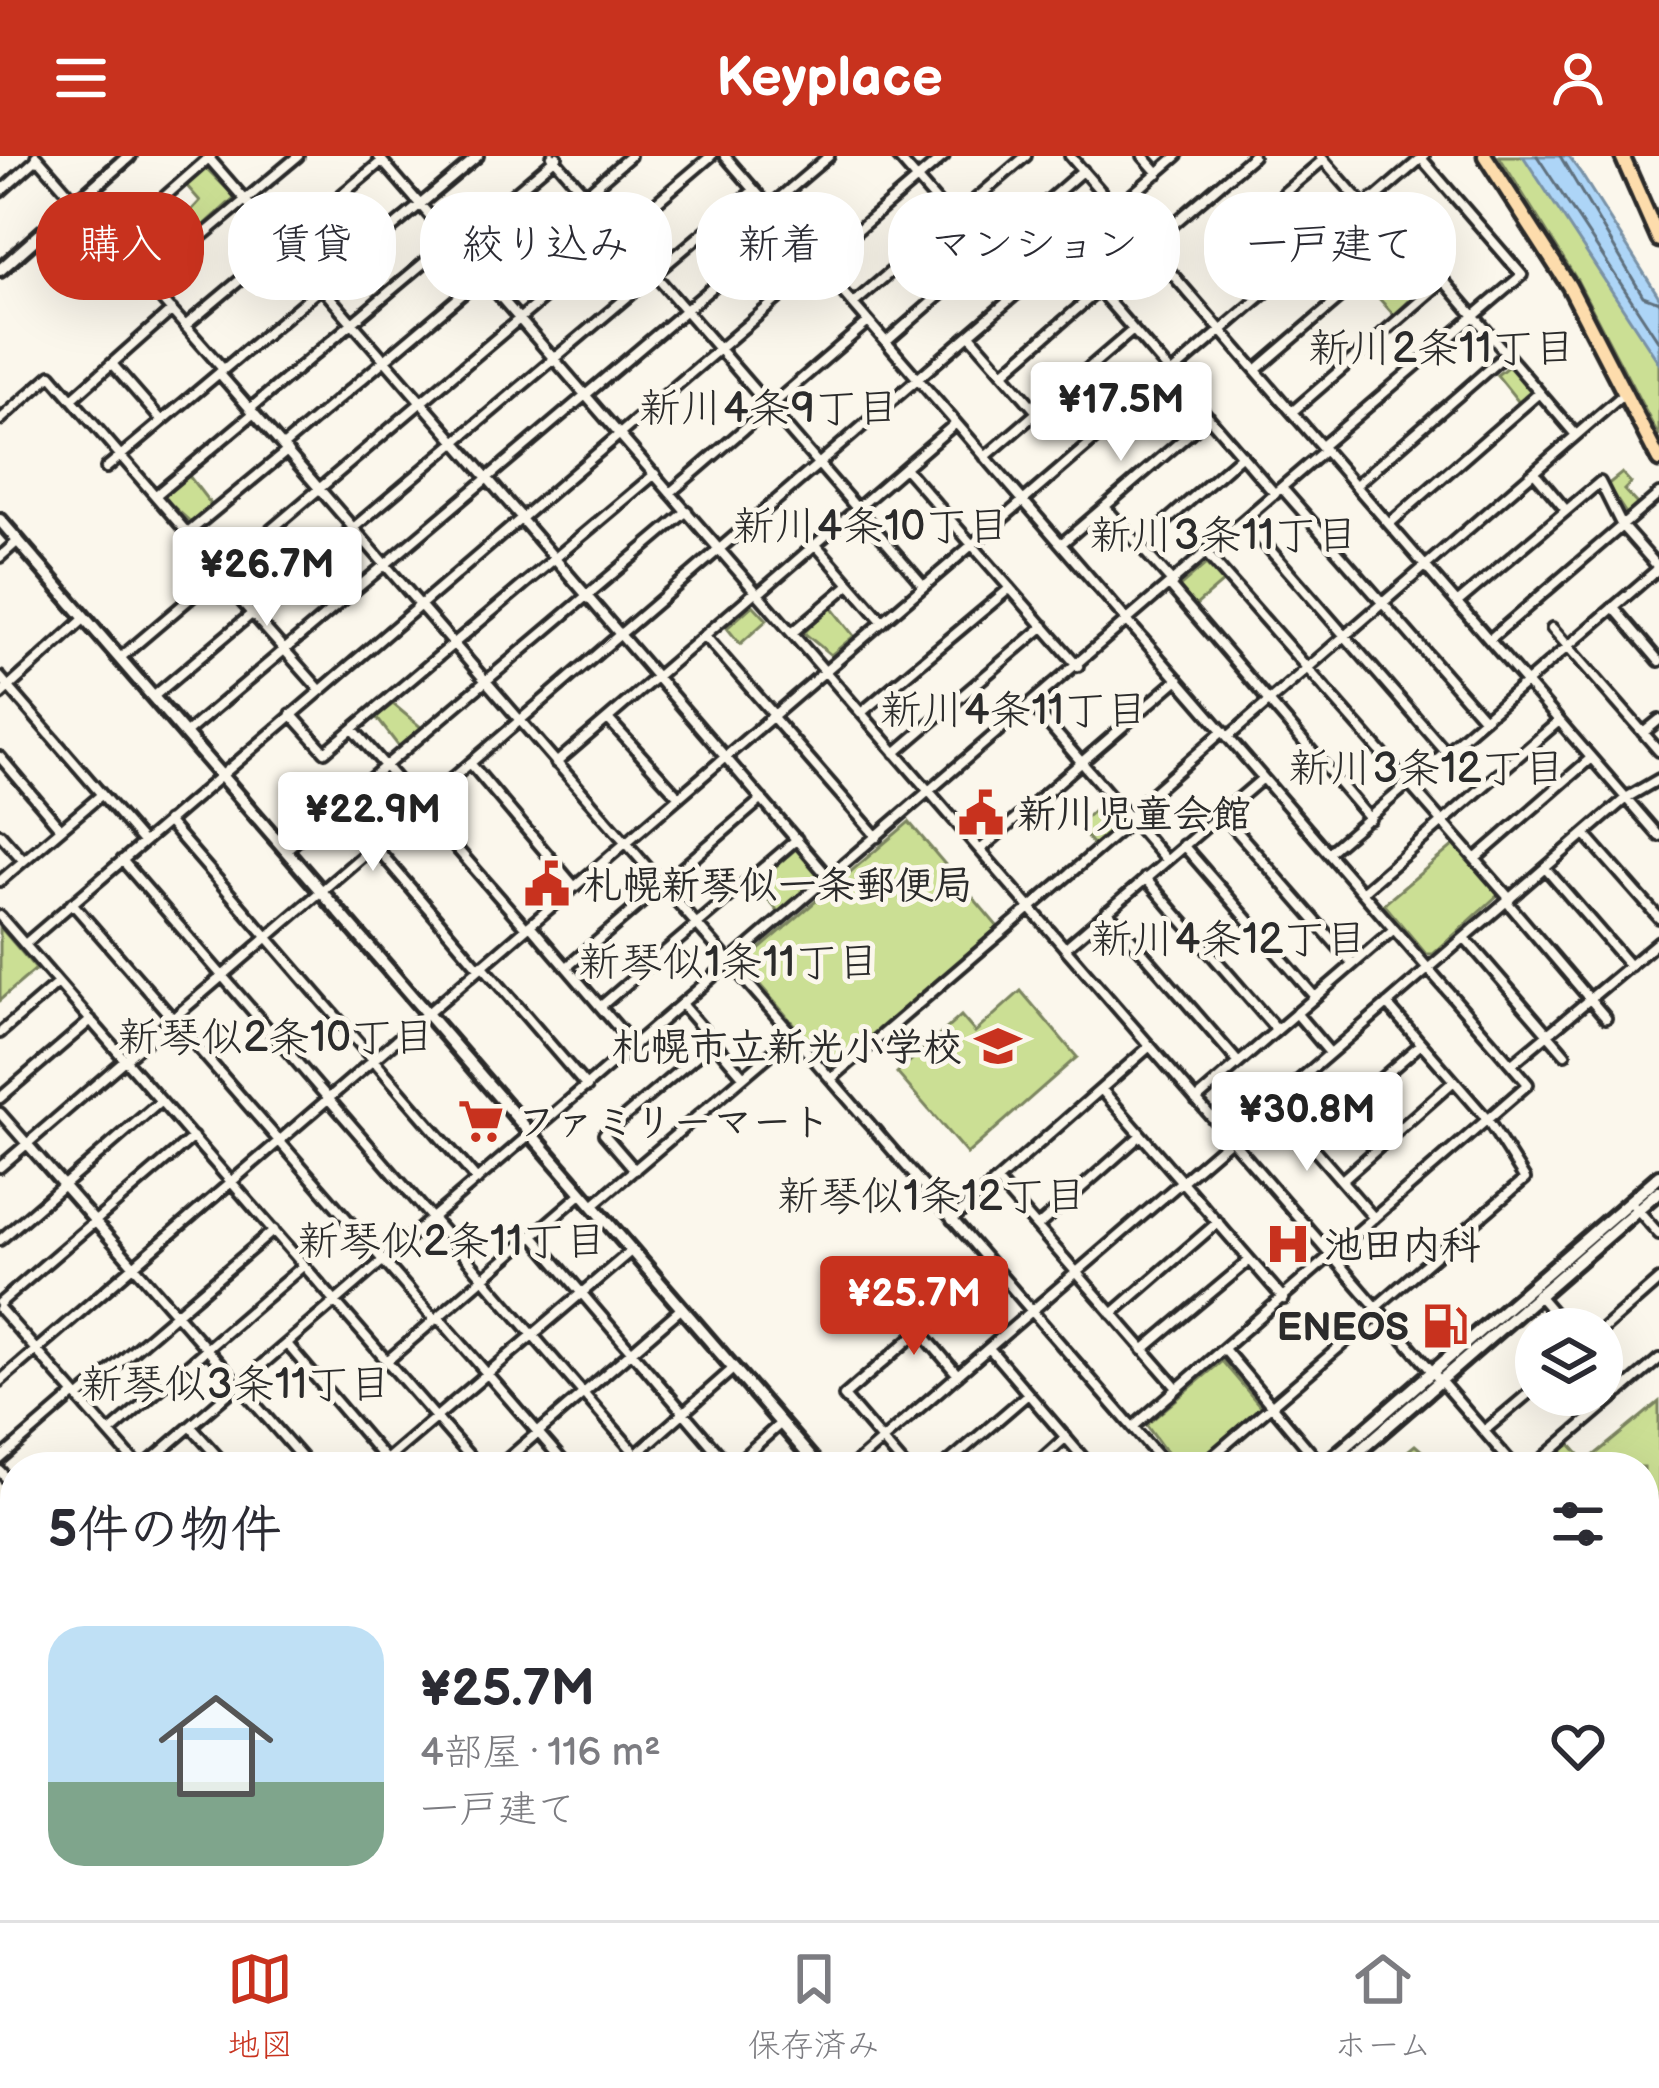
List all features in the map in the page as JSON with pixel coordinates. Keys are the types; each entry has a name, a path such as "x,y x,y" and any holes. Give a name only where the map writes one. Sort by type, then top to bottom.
{"main road":[{"path":"1485,156 1569,286 1659,460"},
{"path":"1622,156 1659,240"}],"street":[{"path":"88,192 129,156"},
{"path":"254,192 298,156"},
{"path":"344,192 382,161 400,156"},
{"path":"435,192 478,156"},
{"path":"589,192 630,156"},
{"path":"669,192 711,156"},
{"path":"672,259 754,190 724,156"},
{"path":"787,192 829,156"},
{"path":"897,156 928,192"},
{"path":"864,225 944,156"},
{"path":"984,192 1026,156"},
{"path":"1070,156 1102,192"},
{"path":"1143,156 1158,173"},
{"path":"1136,192 1177,156"},
{"path":"1180,219 1253,156"},
{"path":"1285,192 1324,161 1341,156"},
{"path":"0,192 37,157 68,192"},
{"path":"169,192 209,157 237,192"},
{"path":"512,192 554,157 583,192"},
{"path":"160,1452 1078,666 1522,275 1423,157 1381,192"},
{"path":"382,161 420,205 396,225"},
{"path":"1324,161 1352,192"},
{"path":"1058,192 1083,170"},
{"path":"204,234 228,214"},
{"path":"0,270 36,238"},
{"path":"156,495 420,269"},
{"path":"853,304 888,274"},
{"path":"1180,282 1659,836"},
{"path":"185,326 228,289"},
{"path":"672,295 924,586"},
{"path":"1456,296 1576,435"},
{"path":"163,300 320,489 1154,1452"},
{"path":"106,468 306,300"},
{"path":"330,300 830,878"},
{"path":"189,532 460,300"},
{"path":"503,300 1502,1452"},
{"path":"120,658 543,300"},
{"path":"153,697 623,300"},
{"path":"185,734 698,300"},
{"path":"25,944 777,300"},
{"path":"850,300 1528,1084 1133,1427"},
{"path":"886,342 934,300"},
{"path":"0,1167 1010,300"},
{"path":"1003,373 1087,300"},
{"path":"1108,300 1484,719"},
{"path":"0,1382 1255,300"},
{"path":"1256,370 1338,300"},
{"path":"1292,412 1421,300"},
{"path":"72,399 172,310"},
{"path":"670,493 868,322"},
{"path":"986,457 1133,330"},
{"path":"970,334 1036,412"},
{"path":"1356,485 1506,354"},
{"path":"112,364 161,421"},
{"path":"0,420 51,375 320,690"},
{"path":"831,1079 1627,391"},
{"path":"1389,524 1539,393"},
{"path":"1060,544 1209,417"},
{"path":"556,763 956,423"},
{"path":"1139,545 1242,455"},
{"path":"905,468 1078,666"},
{"path":"1534,472 1566,510"},
{"path":"291,714 325,752 655,474"},
{"path":"1328,853 1659,568 1622,526 1600,482 1457,603"},
{"path":"1489,640 1659,494"},
{"path":"1105,507 1370,818"},
{"path":"286,850 686,511"},
{"path":"0,520 806,1452"},
{"path":"1244,521 1446,752"},
{"path":"0,557 18,541"},
{"path":"816,545 883,622"},
{"path":"1207,554 1475,860 1606,1018"},
{"path":"792,633 850,584"},
{"path":"861,713 1010,588"},
{"path":"1613,608 1659,661"},
{"path":"0,695 85,618"},
{"path":"896,752 1043,626"},
{"path":"1552,628 1659,751"},
{"path":"705,636 877,837"},
{"path":"0,677 142,842"},
{"path":"980,850 1178,679"},
{"path":"1032,705 1166,860"},
{"path":"608,719 679,796"},
{"path":"1643,733 1659,720"},
{"path":"1362,892 1559,721"},
{"path":"353,730 634,1046"},
{"path":"0,757 61,829"},
{"path":"1475,860 1592,758"},
{"path":"470,763 574,886"},
{"path":"1065,948 1263,778"},
{"path":"868,1452 1627,798 1659,779"},
{"path":"0,881 101,795"},
{"path":"567,967 762,799"},
{"path":"1221,813 1353,964"},
{"path":"167,820 477,1180"},
{"path":"0,834 23,860"},
{"path":"1585,834 1659,918"},
{"path":"601,1006 796,839"},
{"path":"374,845 587,1087"},
{"path":"1183,845 1315,997"},
{"path":"122,860 634,1452"},
{"path":"1545,868 1630,966"},
{"path":"1145,878 1276,1029"},
{"path":"72,903 555,1452"},
{"path":"1107,911 1238,1062"},
{"path":"0,916 466,1452"},
{"path":"1196,1100 1394,929"},
{"path":"1465,938 1565,1054"},
{"path":"1512,1064 1659,941"},
{"path":"0,1033 58,982"},
{"path":"1217,1452 1525,1179 1487,1119 1387,1004"},
{"path":"682,1005 743,1076"},
{"path":"1296,1013 1330,1053"},
{"path":"0,1099 91,1020"},
{"path":"593,1205 793,1034"},
{"path":"635,1170 604,1134 713,1042"},
{"path":"1308,1142 1421,1044"},
{"path":"952,1220 1150,1046"},
{"path":"1342,1180 1454,1082"},
{"path":"1102,1090 1284,1299"},
{"path":"0,1240 161,1101"},
{"path":"1274,1102 1374,1217"},
{"path":"0,1113 297,1452"},
{"path":"1037,1227 1141,1135"},
{"path":"127,1452 0,1306 193,1137"},
{"path":"1342,1452 1535,1292 1634,1205 1659,1176"},
{"path":"997,1181 1178,1389"},
{"path":"1634,1205 1659,1191"},
{"path":"387,1361 582,1192"},
{"path":"1634,1205 1659,1234"},
{"path":"1112,1314 1218,1222"},
{"path":"9,1452 274,1230"},
{"path":"532,1235 718,1452"},
{"path":"396,1452 632,1250"},
{"path":"1143,1350 1250,1260"},
{"path":"109,1433 304,1265"},
{"path":"892,1452 844,1396 993,1267"},
{"path":"1623,1312 1659,1280"},
{"path":"1535,1292 1549,1308"},
{"path":"516,1452 682,1309"},
{"path":"904,1312 958,1375"},
{"path":"287,1344 379,1452"},
{"path":"989,1348 1078,1452"},
{"path":"1224,1349 1310,1452"},
{"path":"1623,1390 1659,1359"},
{"path":"638,1452 734,1368"},
{"path":"1357,1452 1436,1377"},
{"path":"960,1452 1028,1394"},
{"path":"1484,1431 1515,1405"},
{"path":"1551,1452 1593,1416"},
{"path":"748,1452 781,1423"},
{"path":"192,1427 213,1452"},
{"path":"1050,1452 1066,1438"}],"green space":[{"path":"1499,156 1538,156 1659,347 1659,437 1577,280"},
{"path":"206,168 230,192 228,203 204,225 204,192 192,192 186,185"},
{"path":"1380,300 1410,300 1394,315"},
{"path":"1511,364 1536,393 1521,405 1497,375"},
{"path":"1622,473 1631,483 1624,490 1638,505 1627,515 1607,485"},
{"path":"189,476 213,507 193,524 165,499 165,492"},
{"path":"1206,564 1223,582 1195,606 1178,588"},
{"path":"753,605 767,620 740,644 727,628"},
{"path":"830,606 854,636 831,655 804,633"},
{"path":"393,704 422,728 400,748 376,717"},
{"path":"1105,799 1122,818 1095,847 1077,826"},
{"path":"909,822 998,927 832,1069 742,964"},
{"path":"1455,844 1499,894 1433,954 1426,954 1384,904"},
{"path":"797,848 824,878 781,915 755,884"},
{"path":"0,927 36,969 0,1000"},
{"path":"1021,991 1077,1057 967,1154 897,1073 961,1016 975,1032"},
{"path":"1222,1361 1261,1407 1209,1452 1166,1452 1146,1425"},
{"path":"1659,1402 1659,1452 1598,1452"}],"water":[{"path":"1523,156 1568,156 1580,172 1659,297 1659,363"}],"place":[{"name":"新川児童会館","path":"981,813"},
{"name":"札幌新琴似一条郵便局","path":"547,884"},
{"name":"札幌市立新光小学校","path":"998,1046"},
{"name":"ファミリーマート","path":"481,1121"},
{"name":"池田内科","path":"1288,1244"},
{"name":"ENEOS","path":"1445,1326"}],"district":[{"name":"新川2条11丁目","path":"1442,347"},
{"name":"新川4条9丁目","path":"769,407"},
{"name":"新川4条10丁目","path":"871,525"},
{"name":"新川3条11丁目","path":"1224,534"},
{"name":"新川4条11丁目","path":"1014,709"},
{"name":"新川3条12丁目","path":"1427,767"},
{"name":"新川4条12丁目","path":"1229,938"},
{"name":"新琴似1条11丁目","path":"729,961"},
{"name":"新琴似2条10丁目","path":"276,1036"},
{"name":"新琴似1条12丁目","path":"932,1195"},
{"name":"新琴似2条11丁目","path":"452,1240"},
{"name":"新琴似3条11丁目","path":"236,1383"}]}
